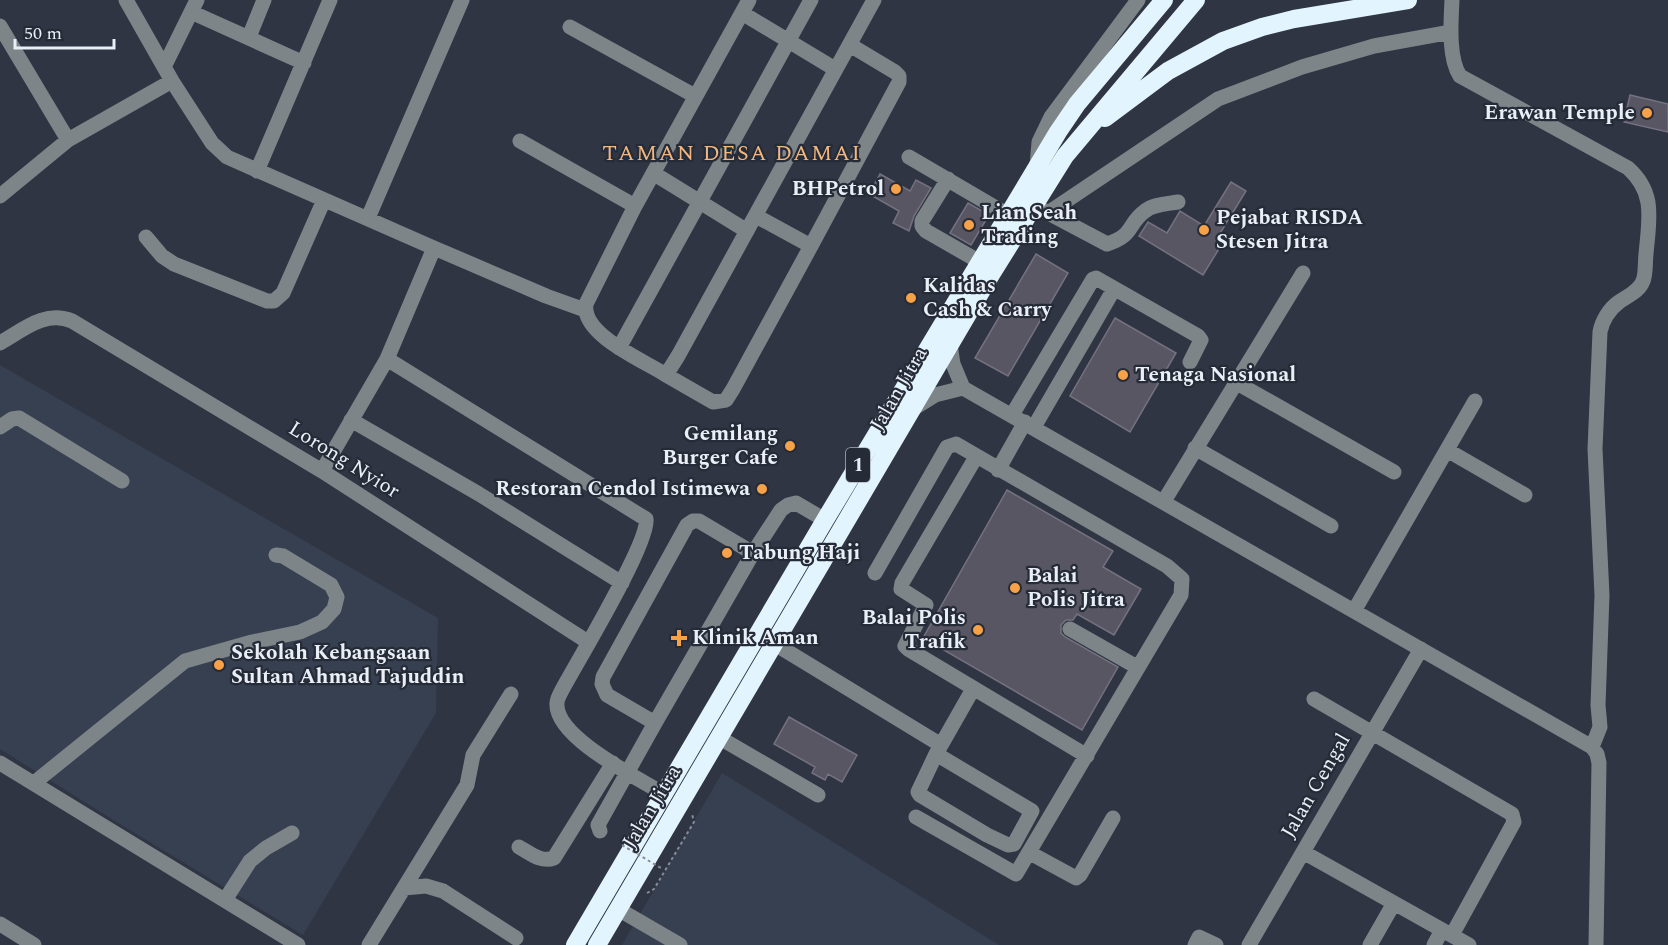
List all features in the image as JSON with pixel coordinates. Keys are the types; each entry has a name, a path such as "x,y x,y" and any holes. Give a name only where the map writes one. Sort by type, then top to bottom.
{"highway":[{"name":"Jalan Jitra","path":"576,945 825,520 1037,166 1077,104 1164,0"},
{"name":"Jalan Jitra","path":"597,945 950,344 1041,209 1054,171 1077,140 1196,0"},
{"path":"1077,140 1157,79 1223,41 1262,27 1294,19 1408,0"}],"street":[{"path":"126,0 168,74 220,152 236,162 434,248 585,310"},
{"path":"249,37 264,0"},
{"path":"257,171 330,0"},
{"path":"368,218 462,0"},
{"path":"619,348 811,0"},
{"path":"666,375 874,0"},
{"path":"1037,166 1039,142 1051,117 1138,0"},
{"path":"1452,0 1451,32 1454,62 1460,76 1629,168 1643,184 1648,196 1643,282 1634,294 1617,303 1601,323 1600,332 1595,449 1602,595 1598,705 1600,727 1592,747"},
{"path":"0,196 68,140 168,74 194,6 249,37 304,63"},
{"path":"835,69 788,40 746,6 634,206 589,295 585,310 589,320 619,348 713,402 726,400 733,389 899,82 899,76 895,72 850,45"},
{"path":"0,26 68,140"},
{"path":"570,27 695,96"},
{"path":"1041,209 1218,99 1302,67 1374,46 1451,32"},
{"path":"520,141 634,206"},
{"path":"909,157 1008,215"},
{"path":"653,173 747,231"},
{"path":"948,179 922,221 922,226 926,231 980,262"},
{"path":"146,237 162,256 174,264 267,301 274,301 283,293 324,200"},
{"path":"1041,209 1107,244 1125,237 1143,212 1149,208 1178,202"},
{"path":"756,216 811,246"},
{"path":"322,471 387,359 434,248"},
{"path":"1164,501 1303,273"},
{"path":"998,470 1024,421 1058,337 1093,279 1096,278 1198,336 1201,340 1200,344 1190,362"},
{"path":"1024,421 1078,349 1114,289"},
{"name":"Lorong Nyior","path":"0,344 46,318 62,317 72,321 322,471 588,642"},
{"path":"1058,337 1078,349"},
{"path":"950,344 956,375 963,387 1592,747 1598,754 1599,763 1596,945"},
{"path":"387,359 646,519 646,531 622,583 556,703 559,715 568,731 613,763 664,794"},
{"path":"1237,382 1394,472"},
{"path":"914,408 935,395 963,387"},
{"path":"1354,611 1475,401"},
{"path":"0,427 12,419 19,418 122,481"},
{"path":"351,420 479,494 622,583"},
{"path":"875,573 947,447 956,444 1167,566 1182,579 1181,595 1016,874 916,817"},
{"path":"1195,448 1331,526"},
{"path":"1447,450 1525,495"},
{"path":"976,457 900,587 926,605 905,642 905,646 1087,756"},
{"path":"600,831 598,825 655,723 753,553 781,510 796,503 825,520"},
{"path":"655,723 608,695 602,684 603,677 687,525 693,521 699,521 753,553"},
{"path":"34,783 185,662 252,642 300,632 322,622 334,609 337,597 331,585 283,556 276,555"},
{"path":"1070,629 1137,667"},
{"path":"775,644 938,750 1032,811 1012,846 987,835 920,795 919,788 938,750 973,689"},
{"name":"Jalan Cengal","path":"1249,945 1421,649"},
{"path":"369,945 467,785 473,755 511,694"},
{"path":"1314,699 1512,814 1514,822 1447,933 1434,945"},
{"path":"720,738 818,795"},
{"path":"0,763 298,945"},
{"path":"519,847 541,860 554,858 613,763"},
{"path":"1030,853 1076,878 1080,875 1113,818"},
{"path":"225,900 250,861 292,832"},
{"path":"978,852 987,835"},
{"path":"1303,852 1469,945"},
{"path":"404,888 426,886 444,891 516,938"},
{"path":"1370,945 1394,903"},
{"path":"618,909 680,945"},
{"path":"0,924 34,945"},
{"path":"268,945 276,931"},
{"path":"1195,945 1199,937 1216,945"}],"path":[{"path":"622,845 661,867"},
{"path":"650,887 654,889"}],"shaded area":[{"name":"Sekolah Kebangsaan Sultan Ahmad Tajuddin","path":"0,365 438,618 436,713 303,935 0,749"},
{"path":"722,773 999,945 622,945"}],"building":[{"name":"Erawan Temple","path":"1630,95 1668,104 1668,132 1624,122"},
{"path":"880,174 910,191 916,180 931,188 914,216 909,231 893,223 899,211 869,194"},
{"name":"Pejabat RISDA Stesen Jitra","path":"1231,182 1246,191 1219,235 1225,239 1203,275 1139,236 1148,222 1167,233 1180,211 1204,226"},
{"name":"Lian Seah Trading","path":"968,203 989,215 971,245 950,233"},
{"path":"1036,254 1068,273 1008,376 975,358"},
{"name":"Tenaga Nasional","path":"1115,318 1176,353 1130,432 1070,396"},
{"path":"1007,490 1113,551 1103,567 1141,589 1114,635 1077,614 1073,620 1066,620 1061,625 1061,633 1065,637 1118,667 1082,730 923,638"},
{"path":"789,717 857,755 842,782 828,774 825,780 812,773 815,767 774,744"}],"place":[{"name":"Erawan Temple","path":"1647,113"},
{"name":"BHPetrol","path":"896,189"},
{"name":"Lian Seah Trading","path":"969,225"},
{"name":"Pejabat RISDA Stesen Jitra","path":"1204,230"},
{"name":"Kalidas Cash & Carry","path":"911,298"},
{"name":"Tenaga Nasional","path":"1123,375"},
{"name":"Gemilang Burger Cafe","path":"790,446"},
{"name":"Restoran Cendol Istimewa","path":"762,489"},
{"name":"Tabung Haji","path":"727,553"},
{"name":"Balai Polis Jitra","path":"1015,588"},
{"name":"Balai Polis Trafik","path":"978,630"},
{"name":"Klinik Aman","path":"679,638"},
{"name":"Sekolah Kebangsaan Sultan Ahmad Tajuddin","path":"219,665"}],"district":[{"name":"TAMAN DESA DAMAI","path":"732,153"}]}
